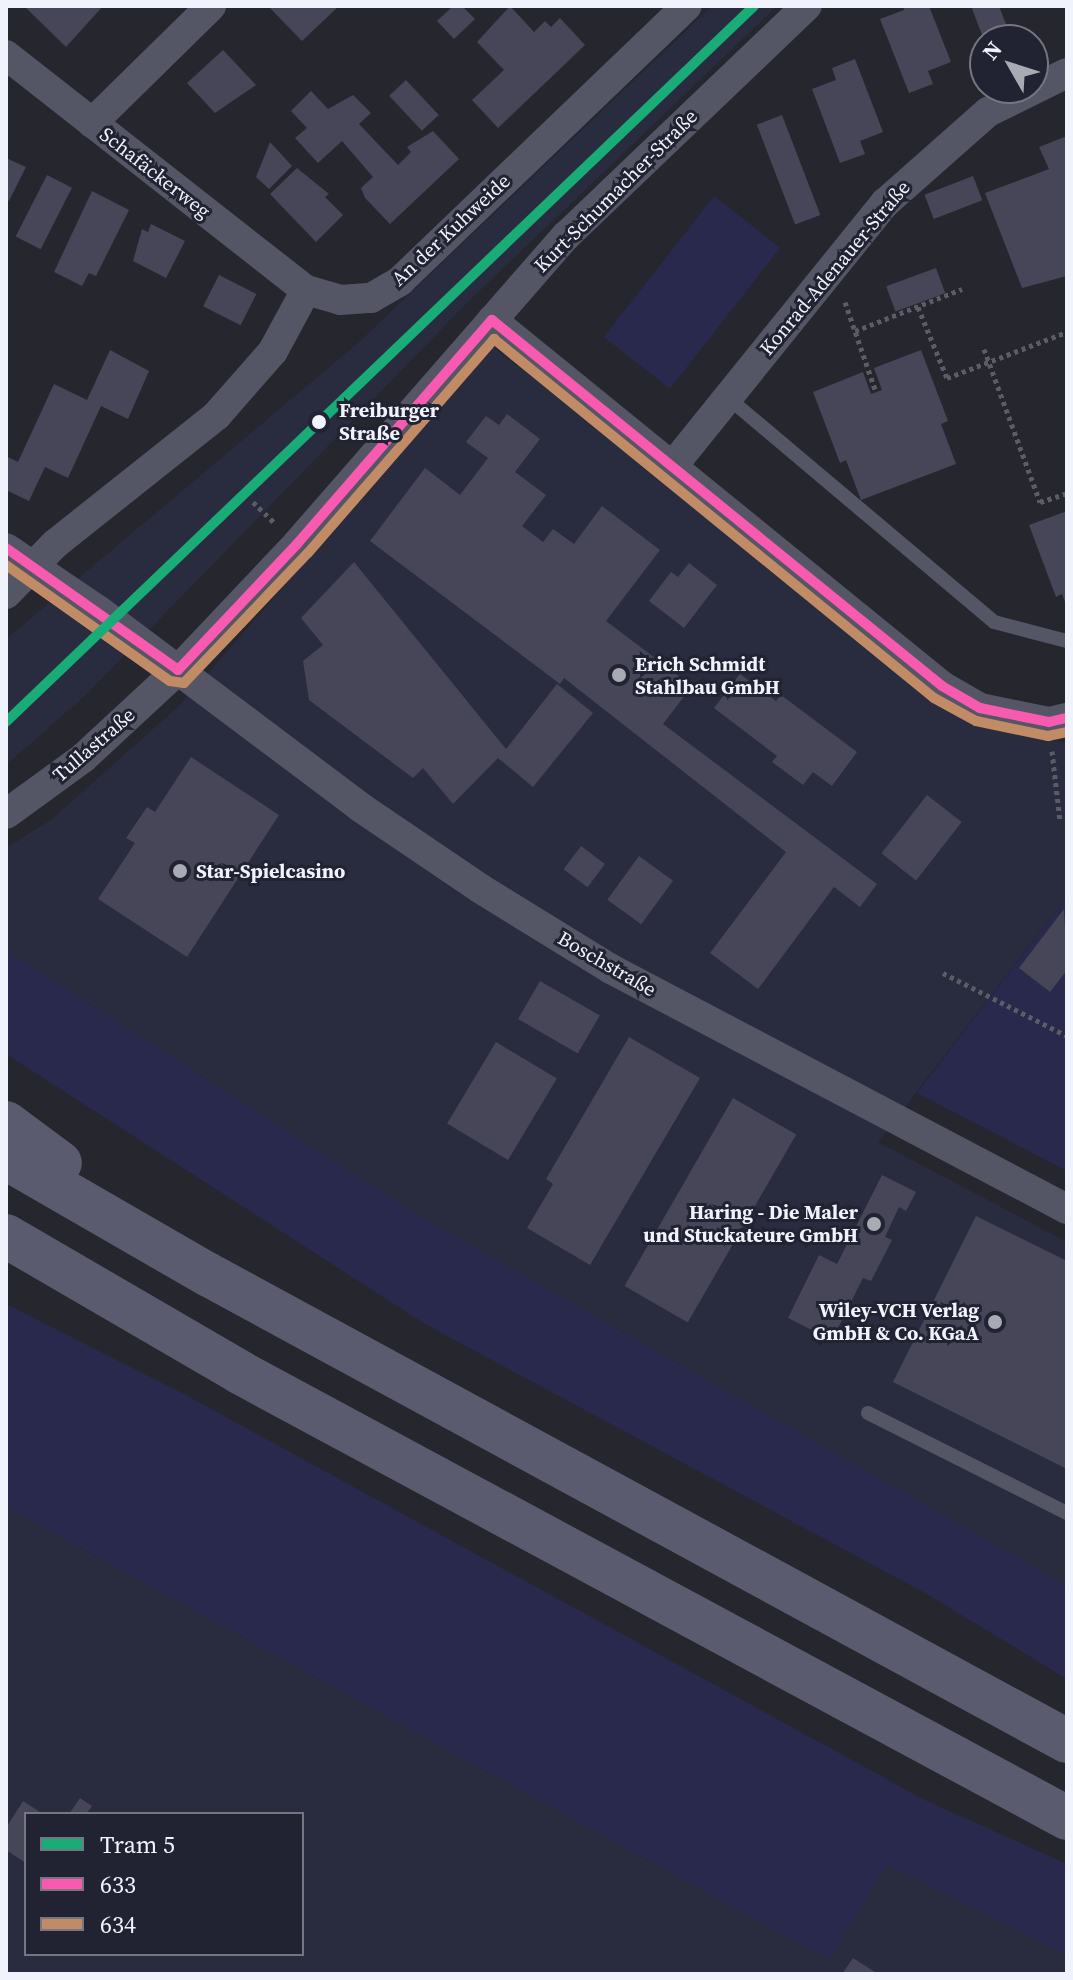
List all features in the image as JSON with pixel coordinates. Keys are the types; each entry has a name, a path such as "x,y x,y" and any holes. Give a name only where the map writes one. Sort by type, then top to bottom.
{"highway":[{"path":"6,1123 209,1275"},
{"path":"6,1158 209,1275 1067,1741"},
{"path":"7,1237 255,1381 1067,1818"}],"street":[{"path":"92,123 211,6"},
{"name":"An der Kuhweide","path":"306,290 340,300 371,298 400,281 687,6"},
{"name":"Kurt-Schumacher-Straße","path":"178,670 297,544 566,236 807,6"},
{"name":"Schafäckerweg","path":"6,55 306,290"},
{"name":"Konrad-Adenauer-Straße","path":"671,468 885,203 988,112 1067,73"},
{"path":"6,594 32,566 217,415 273,351 306,290"},
{"path":"492,320 942,686 980,708 1058,720"},
{"path":"6,548 178,670"},
{"name":"Tullastraße","path":"6,814 83,758 178,670"},
{"name":"Boschstraße","path":"178,670 360,807 611,969 1067,1209"}],"lane":[{"path":"727,397 994,622 1067,641"},
{"path":"868,1413 1067,1513"}],"path":[{"path":"832,266 876,392"},
{"path":"855,331 962,289"},
{"path":"918,307 947,378 1067,332"},
{"path":"984,349 1040,502 1067,493"},
{"path":"1058,720 1060,821"},
{"path":"943,973 1067,1036"}],"shaded area":[{"path":"712,6 777,6 467,303 85,696 6,765 6,639 359,342"},
{"path":"714,196 780,248 670,389 604,337"},
{"path":"493,347 963,708 1003,732 1067,743 1067,897 878,1142 1067,1242 1067,1586 414,1213 6,950 6,848 52,819 181,704"},
{"path":"1067,897 1067,1171 917,1093"},
{"path":"6,950 414,1213 1067,1586 1067,1679 927,1594 425,1324 6,1054"},
{"path":"6,1304 184,1394 923,1799 1067,1864 1067,1956 887,1864 829,1960 6,1507"},
{"path":"6,1507 829,1960 887,1864 1067,1956 1067,1974 6,1974"}],"building":[{"path":"24,6 103,6 66,47"},
{"path":"268,6 339,6 302,41"},
{"path":"453,6 462,6 475,19 454,39 437,21"},
{"path":"510,6 534,32 545,21 551,27 560,18 585,45 498,128 472,100 504,70 477,42"},
{"path":"903,6 929,6 951,62 928,71 933,84 909,93 880,19 904,10"},
{"path":"971,6 999,6 1006,24 978,24"},
{"path":"223,50 256,85 215,113 187,83"},
{"path":"855,59 883,132 860,141 865,154 840,163 812,89 836,80 832,68"},
{"path":"406,80 439,115 422,131 389,96"},
{"path":"311,91 328,109 353,95 371,113 359,124 398,165 411,152 407,147 433,131 459,159 390,224 365,198 361,188 373,177 342,141 318,163 295,138 307,128 291,111"},
{"path":"782,115 820,215 795,225 757,125"},
{"path":"1067,136 1067,276 1022,288 985,193 1049,169 1039,147"},
{"path":"270,142 292,166 269,189 256,177"},
{"path":"6,158 26,167 9,201 6,199"},
{"path":"297,168 329,194 325,197 343,215 316,242 270,194"},
{"path":"47,175 72,188 41,249 16,236"},
{"path":"973,176 982,200 934,219 924,195"},
{"path":"92,191 129,210 96,276 89,273 82,286 54,272"},
{"path":"151,224 185,241 166,278 133,261 142,229 148,232"},
{"path":"936,268 945,293 895,311 886,286"},
{"path":"219,275 256,294 241,325 203,306"},
{"path":"110,350 149,371 128,419 101,406 68,478 45,467 29,501 6,490 6,456 18,462 54,384 87,400"},
{"path":"921,350 948,421 941,424 956,464 861,500 846,460 840,463 813,392 863,372 871,394 882,390 874,368"},
{"path":"507,414 540,439 515,472 546,495 522,526 543,542 553,529 574,544 602,506 660,550 606,621 692,686 663,724 877,884 860,907 834,887 758,989 710,953 786,852 564,678 560,684 370,541 425,468 460,495 488,458 466,442 486,416 499,425"},
{"path":"1067,511 1067,607 1062,594 1056,597 1029,525"},
{"path":"354,562 506,749 557,684 593,713 533,787 498,758 453,804 423,768 413,778 309,700 303,661 323,645 301,618"},
{"path":"689,563 717,585 684,628 649,601 671,572 678,577"},
{"path":"740,674 776,701 781,695 857,752 832,786 813,772 803,785 772,762 777,756 714,708"},
{"name":"Star-Spielcasino","path":"191,757 279,815 187,957 98,899 135,843 126,838 147,807 155,812"},
{"path":"927,795 962,822 916,880 881,853"},
{"path":"581,846 605,864 588,887 564,869"},
{"path":"639,856 673,881 641,924 607,900"},
{"path":"1064,909 1067,970 1050,992 1019,968"},
{"path":"540,981 600,1015 578,1054 518,1019"},
{"path":"629,1037 700,1078 590,1265 527,1228 553,1184 546,1179"},
{"path":"496,1042 557,1079 508,1160 447,1123"},
{"path":"733,1098 796,1134 688,1322 624,1286"},
{"path":"882,1175 916,1192 906,1211 899,1207 885,1237 892,1240 871,1281 863,1278 832,1340 788,1318 819,1255 837,1264"},
{"name":"Wiley-VCH Verlag GmbH & Co. KGaA","path":"976,1216 1067,1261 1065,1468 893,1382"},
{"path":"80,1798 92,1806 88,1812 70,1812"},
{"path":"23,1801 40,1812 24,1812 24,1862 6,1850 6,1828"},
{"path":"853,1958 878,1974 842,1974"}],"tram line":[{"name":"5","path":"6,722 754,6"}],"transit line":[{"name":"633","path":"6,548 178,670 297,544 492,320 942,686 980,708 1049,722 1067,718"},
{"name":"634","path":"6,565 170,681 184,683 308,553 494,339 934,698 976,721 1048,736 1067,732"}],"place":[{"name":"Freiburger Straße","path":"319,422"},
{"name":"Erich Schmidt Stahlbau GmbH","path":"619,675"},
{"name":"Star-Spielcasino","path":"180,871"},
{"name":"Haring - Die Maler und Stuckateure GmbH","path":"874,1224"},
{"name":"Wiley-VCH Verlag GmbH & Co. KGaA","path":"995,1322"}]}
